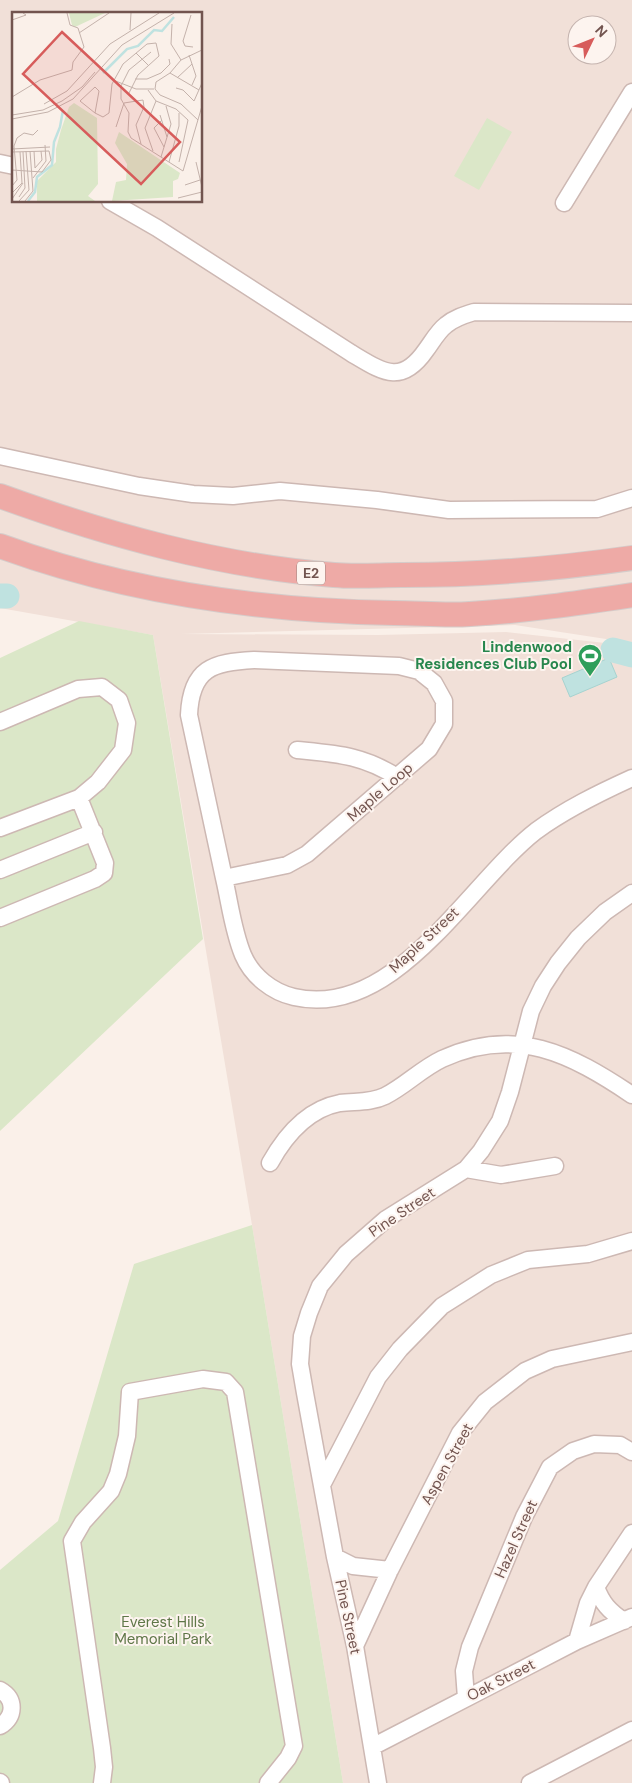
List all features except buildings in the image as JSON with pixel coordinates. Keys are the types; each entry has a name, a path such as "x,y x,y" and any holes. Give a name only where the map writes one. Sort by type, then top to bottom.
{"highway":[{"name":"E2","path":"0,496 75,523 184,552 266,567 336,576 457,575 562,568 632,558"},
{"path":"0,546 38,560 173,594 264,606 348,612 469,614 632,596"}],"street":[{"path":"564,203 632,92"},
{"path":"112,202 165,234 351,354 382,370 396,374 405,372 416,364 444,326 474,312 632,313"},
{"path":"0,456 140,486 193,494 234,496 280,491 377,500 449,510 597,509 632,498"},
{"name":"Maple Loop","path":"254,660 399,666 419,671 434,682 444,701 444,724 429,749 397,777 307,854 287,865 224,878 189,715 190,696 197,680 208,669 224,662 254,660"},
{"path":"0,722 78,689 102,687 119,700 127,724 123,750 98,782 79,798 0,828"},
{"path":"297,750 360,758 380,766 397,777"},
{"name":"Maple Street","path":"224,878 238,939 244,956 254,973 268,986 285,995 306,1000 331,998 359,990 404,962 536,832 571,808 631,780"},
{"path":"0,918 100,876 104,872 105,863 79,798"},
{"path":"0,870 94,832"},
{"name":"Pine Street","path":"378,1783 355,1646 335,1557 300,1364 302,1336 320,1286 346,1254 386,1219 466,1170 481,1151 500,1121 510,1092 531,1011 558,963 578,938 605,912 632,893"},
{"path":"270,1162 280,1144 321,1109 384,1097 442,1060 474,1048 522,1044 564,1055 594,1070 632,1095"},
{"path":"466,1170 501,1175 555,1166"},
{"path":"322,1485 378,1377 400,1349 442,1306 491,1275 528,1260 588,1254 632,1241"},
{"name":"Aspen Street","path":"355,1646 390,1570 460,1433 485,1402 525,1370 552,1359 632,1342"},
{"path":"102,1783 104,1767 102,1748 72,1541 83,1522 110,1491 118,1474 127,1436 130,1392 203,1379 226,1382 235,1392 294,1746 288,1758 268,1783"},
{"name":"Hazel Street","path":"466,1698 464,1671 470,1647 524,1517 550,1467 573,1451 594,1444 620,1445 632,1452"},
{"path":"576,1641 588,1603 596,1587 632,1533"},
{"path":"335,1557 353,1566 390,1570"},
{"path":"596,1587 602,1603 611,1612 628,1619"},
{"name":"Oak Street","path":"372,1747 576,1641 628,1619"},
{"path":"0,1690 9,1698 12,1711 10,1718 0,1726"},
{"path":"530,1783 632,1730"}],"shaded area":[{"path":"0,0 632,0 632,643 515,625 181,634 378,635 506,632 632,646 632,1783 343,1783 153,635 0,608"}],"green space":[{"path":"487,118 512,132 479,190 454,176"},
{"path":"79,621 153,635 203,939 0,1131 0,658"},
{"name":"Everest Hills Memorial Park","path":"252,1225 343,1783 0,1783 0,1570 58,1521 134,1264"}],"water":[{"name":"Lindenwood Residences Club Pool","path":"609,658 617,677 570,697 562,678"}],"waterway":[{"path":"0,596 7,596"},
{"path":"613,650 632,655"}],"place":[{"name":"Lindenwood Residences Club Pool","path":"590,677"}]}
